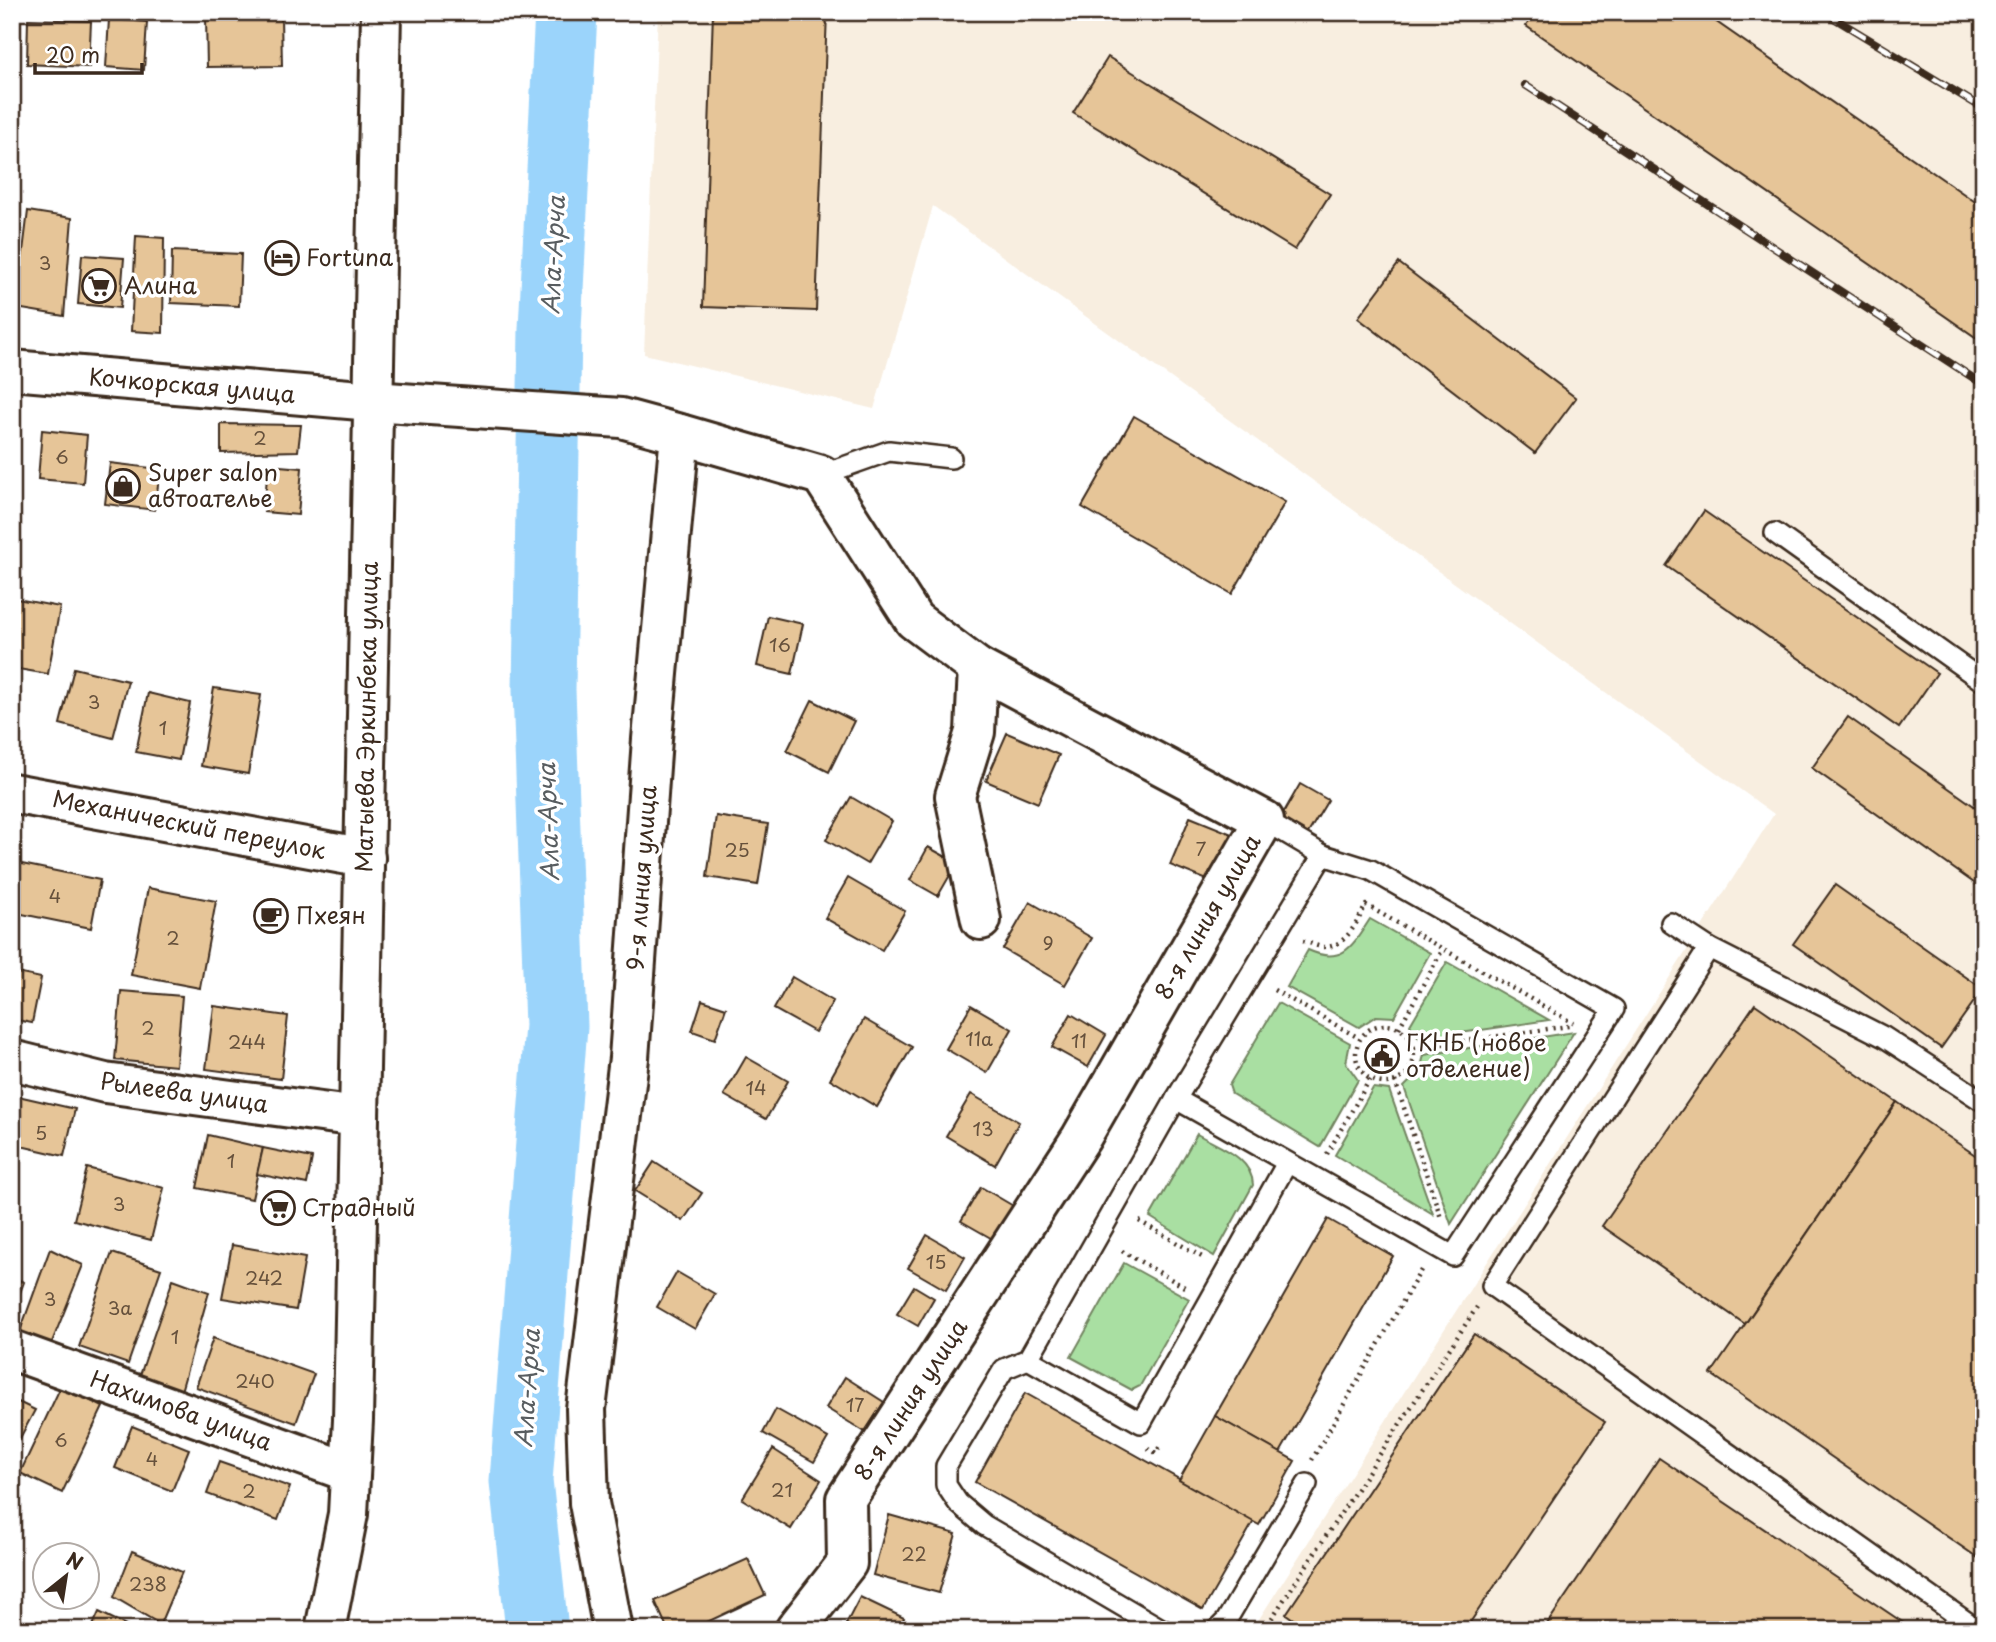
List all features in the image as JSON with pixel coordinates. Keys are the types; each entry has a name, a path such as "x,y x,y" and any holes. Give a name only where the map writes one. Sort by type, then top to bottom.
{"street":[{"name":"Матыева Эркинбека улица","path":"325,1630 348,1514 353,1420 381,12"},
{"name":"Кочкорская улица","path":"12,370 372,401"},
{"path":"372,401 493,407 621,418 821,475"},
{"name":"9-я линия улица","path":"612,1630 589,1503 586,1409 629,1058 652,739 680,434"},
{"name":"8-я линия улица","path":"795,1630 848,1563 846,1499 1081,1138 1264,820 978,668 914,620 821,475"},
{"path":"978,668 975,732 955,796 981,920"},
{"name":"Механический переулок","path":"12,793 365,858"},
{"name":"Рылеева улица","path":"12,1059 105,1083 358,1117"},
{"name":"Нахимова улица","path":"12,1350 349,1472"}],"lane":[{"path":"821,475 889,451 951,458"},
{"path":"1775,533 1984,682"},
{"path":"1176,1100 1453,1256 1614,1009 1371,870 1323,855 1264,820"},
{"path":"1163,1630 984,1525 958,1503 946,1485 946,1466 1004,1369 1028,1359 1176,1100 1323,855"},
{"path":"1671,923 1709,948 1884,1037 1984,1102"},
{"path":"1709,948 1492,1286 1979,1630"},
{"path":"1028,1359 1141,1423 1287,1163"},
{"path":"1217,1630 1226,1621 1307,1484"}],"path":[{"path":"1298,950 1304,940 1322,947 1336,944 1349,934 1366,905 1577,1025 1413,1048"},
{"path":"1399,1028 1443,949"},
{"path":"1268,1001 1280,980"},
{"path":"1274,990 1359,1038"},
{"path":"1373,1026 1399,1028 1413,1048 1414,1056 1408,1071 1395,1081 1387,1083 1370,1079 1357,1065 1355,1056 1359,1038 1373,1026"},
{"path":"1325,1157 1370,1079"},
{"path":"1395,1081 1444,1226 1432,1219"},
{"path":"1139,1221 1226,1271"},
{"path":"1307,1484 1306,1471 1435,1246"},
{"path":"1122,1251 1209,1301"},
{"path":"1264,1630 1456,1335 1492,1286"}],"shaded area":[{"path":"658,12 1984,12 1984,1630 1252,1630 1774,814 933,206 874,409 644,354"}],"green space":[{"path":"1370,919 1430,953 1394,1017 1376,1016 1359,1027 1287,987 1308,950 1330,956 1339,954 1352,944"},
{"path":"1447,962 1549,1020 1420,1039 1410,1025"},
{"path":"1278,1003 1350,1043 1346,1063 1358,1080 1320,1147 1232,1094 1229,1085"},
{"path":"1574,1032 1451,1224 1404,1087 1420,1071 1424,1055"},
{"path":"1373,1088 1389,1090 1433,1214 1335,1155"},
{"path":"1197,1134 1241,1160 1251,1175 1253,1185 1214,1256 1150,1217"},
{"path":"1124,1263 1189,1299 1140,1386 1132,1390 1071,1357"}],"building":[{"path":"12,12 15,12 14,65 12,65"},
{"path":"713,12 827,12 816,311 703,307"},
{"path":"1536,12 1702,12 1984,208 1984,343 1526,26"},
{"path":"281,16 282,66 207,67 206,18"},
{"path":"28,19 91,21 89,67 27,64"},
{"path":"109,19 147,22 144,70 106,67"},
{"path":"1108,57 1330,194 1295,250 1073,113"},
{"path":"28,211 72,218 64,316 16,308"},
{"path":"12,221 16,222 12,259"},
{"path":"136,236 164,238 163,333 131,331"},
{"path":"172,251 241,254 239,306 171,303"},
{"path":"82,255 124,258 120,308 78,304"},
{"path":"1399,263 1576,398 1535,453 1358,318"},
{"path":"1134,416 1285,502 1232,594 1082,507"},
{"path":"221,424 301,425 298,451 221,453"},
{"path":"42,430 87,435 83,483 38,479"},
{"path":"110,463 160,469 155,510 105,504"},
{"path":"268,465 302,468 298,515 264,512"},
{"path":"1704,511 1937,673 1899,728 1666,566"},
{"path":"17,599 60,607 48,674 12,668 12,628"},
{"path":"768,616 803,624 792,674 757,666"},
{"path":"74,668 128,681 113,738 60,724"},
{"path":"214,688 261,695 248,774 201,766"},
{"path":"148,693 190,703 179,760 136,752"},
{"path":"812,700 854,721 829,772 787,751"},
{"path":"1848,717 1984,813 1984,890 1812,768"},
{"path":"1007,733 1059,755 1038,803 986,781"},
{"path":"1300,784 1328,800 1307,835 1280,819"},
{"path":"851,797 892,821 867,864 826,840"},
{"path":"716,816 768,824 758,885 707,877"},
{"path":"1190,817 1232,834 1212,882 1170,865"},
{"path":"928,847 957,863 938,896 910,880"},
{"path":"12,862 100,880 91,928 12,912"},
{"path":"848,878 905,911 882,950 825,918"},
{"path":"1835,885 1983,989 1941,1048 1793,944"},
{"path":"148,888 216,901 200,988 131,975"},
{"path":"1030,902 1092,938 1065,985 1003,949"},
{"path":"12,972 41,978 32,1023 12,1019"},
{"path":"792,977 833,1001 815,1032 774,1009"},
{"path":"121,991 182,996 176,1066 115,1060"},
{"path":"702,1000 726,1008 715,1039 692,1031"},
{"path":"1755,1004 1897,1102 1745,1324 1602,1226"},
{"path":"971,1005 1012,1029 987,1073 946,1049"},
{"path":"214,1006 288,1016 281,1079 206,1069"},
{"path":"1071,1014 1106,1035 1088,1067 1052,1047"},
{"path":"864,1019 912,1047 877,1107 830,1079"},
{"path":"746,1057 788,1081 766,1119 724,1095"},
{"path":"971,1094 1019,1122 995,1165 946,1136"},
{"path":"18,1096 75,1109 64,1156 12,1144 12,1123"},
{"path":"1897,1102 1984,1161 1984,1562 1711,1374"},
{"path":"208,1135 263,1148 252,1199 197,1188"},
{"path":"263,1148 312,1158 307,1184 257,1174"},
{"path":"654,1162 702,1193 683,1221 635,1191"},
{"path":"87,1168 164,1188 151,1240 74,1220"},
{"path":"981,1187 1015,1207 996,1241 961,1221"},
{"path":"1328,1219 1393,1256 1280,1453 1215,1416"},
{"path":"927,1235 965,1257 946,1290 908,1268"},
{"path":"232,1245 305,1258 296,1310 222,1298"},
{"path":"50,1249 83,1265 50,1347 19,1334"},
{"path":"112,1253 161,1269 128,1364 79,1347"},
{"path":"677,1272 715,1294 695,1329 657,1307"},
{"path":"12,1277 24,1282 12,1314"},
{"path":"173,1279 209,1292 180,1395 138,1381"},
{"path":"914,1286 934,1298 918,1326 897,1314"},
{"path":"1474,1334 1605,1422 1465,1630 1309,1630 1286,1614"},
{"path":"213,1338 314,1374 296,1423 196,1387"},
{"path":"845,1377 884,1402 865,1432 826,1408"},
{"path":"61,1386 103,1407 62,1493 20,1473"},
{"path":"1025,1393 1254,1521 1203,1610 975,1482"},
{"path":"12,1399 35,1410 12,1453"},
{"path":"776,1409 828,1438 814,1462 763,1433"},
{"path":"1215,1416 1295,1461 1259,1525 1179,1480"},
{"path":"132,1426 189,1449 172,1491 115,1468"},
{"path":"773,1449 821,1480 791,1529 742,1499"},
{"path":"1659,1458 1914,1630 1543,1630"},
{"path":"219,1462 290,1487 278,1520 207,1494"},
{"path":"889,1515 956,1534 939,1593 873,1575"},
{"path":"132,1551 182,1572 160,1624 114,1597"},
{"path":"748,1559 765,1595 690,1630 668,1630 655,1601"},
{"path":"860,1597 904,1618 899,1630 858,1630 846,1624"},
{"path":"99,1612 136,1630 91,1630"}],"waterway":[{"name":"Ала-Арча","path":"537,1630 521,1481 556,1026 544,690 550,329 566,12"}],"railway":[{"path":"1824,12 1984,109"},
{"path":"1525,85 1984,385"}],"place":[{"name":"Fortuna","path":"282,258"},
{"name":"Алина","path":"99,286"},
{"name":"Super salon автоателье","path":"123,486"},
{"name":"Пхеян","path":"271,916"},
{"name":"ГКНБ (новое отделение)","path":"1382,1056"},
{"name":"Страдный","path":"278,1208"}]}
